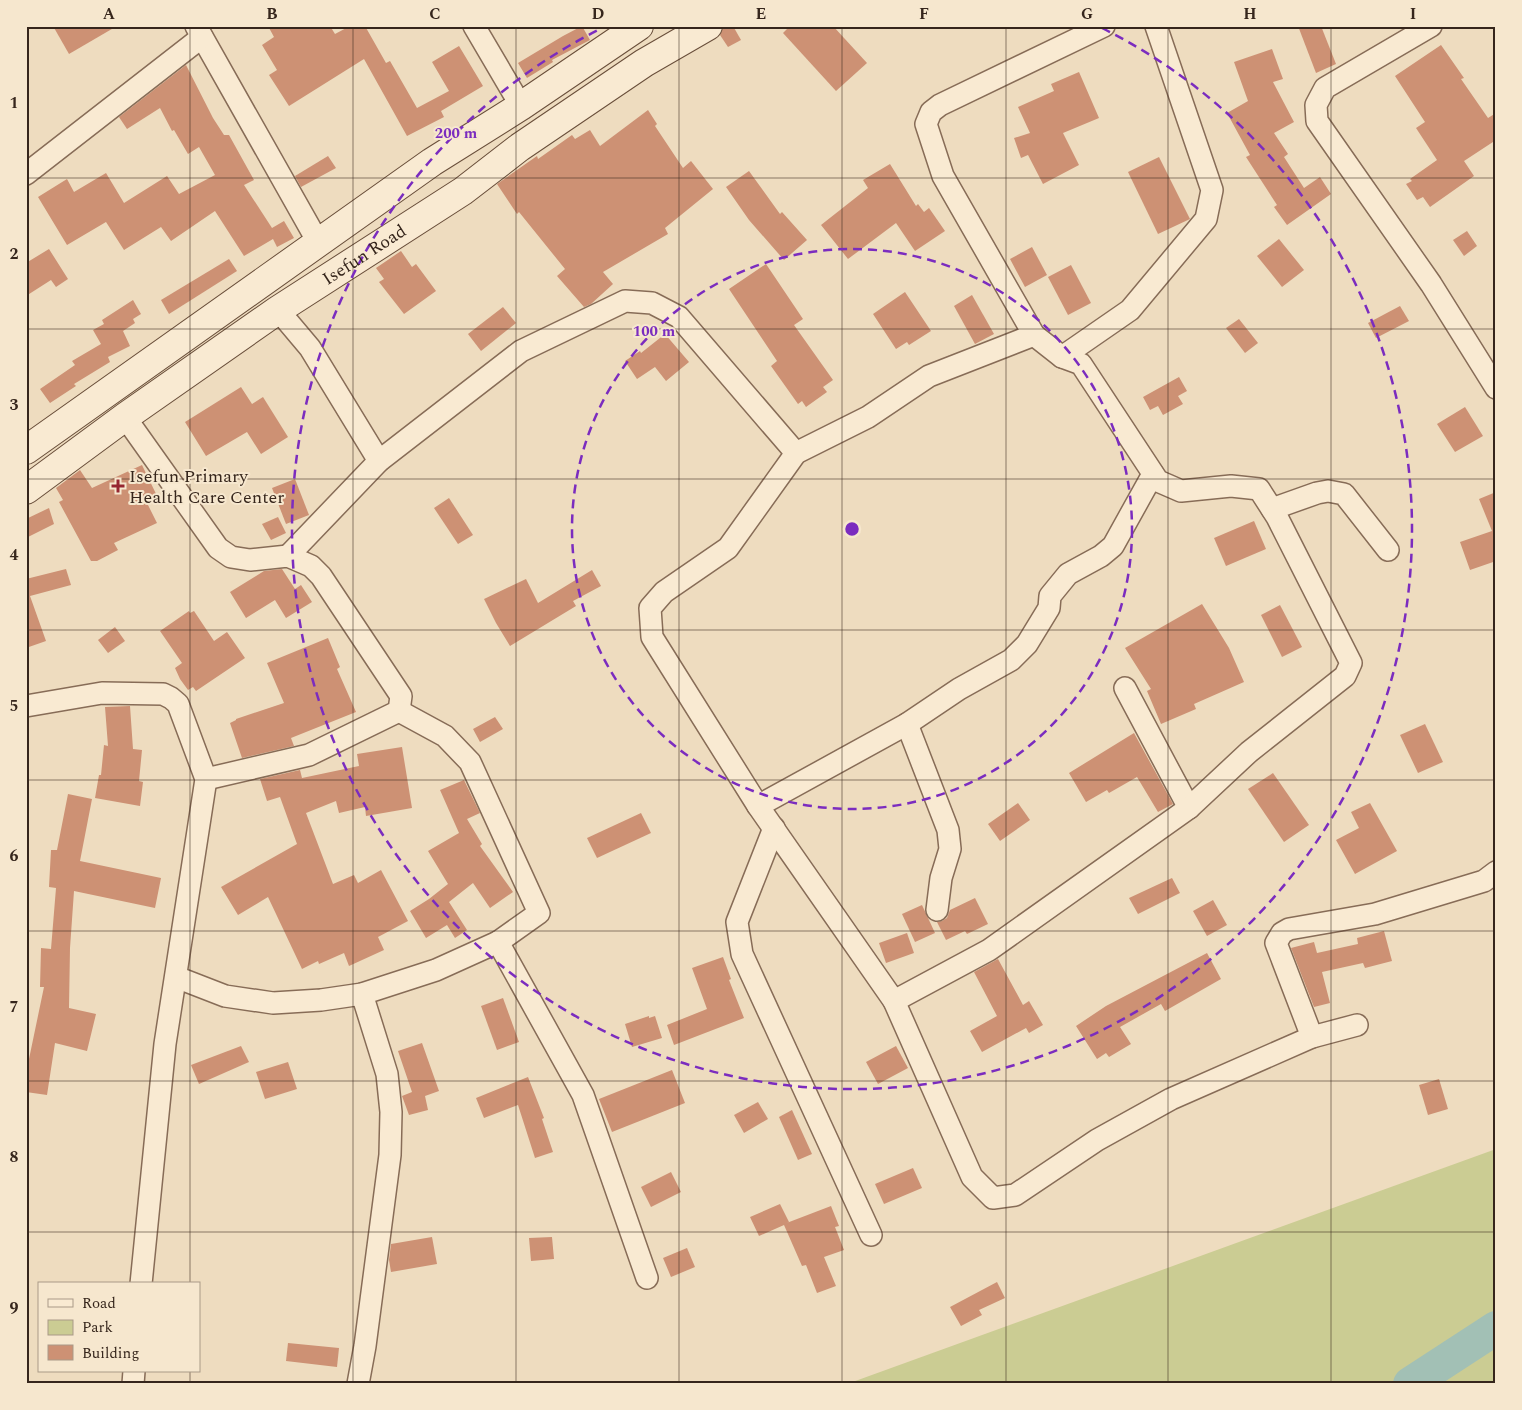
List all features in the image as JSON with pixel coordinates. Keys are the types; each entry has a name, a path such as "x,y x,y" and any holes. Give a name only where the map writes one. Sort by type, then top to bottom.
{"street":[{"path":"474,26 521,106"},
{"name":"Isefun Road","path":"26,450 432,162 521,106 639,26"},
{"name":"Isefun Road","path":"26,490 125,417 278,310 463,191 520,147 644,64 708,26"},
{"path":"894,1001 989,950 1189,808 1249,752 1345,676 1351,663 1272,509 1259,489 1231,486 1181,491 1158,481 1081,364 1062,357 1034,335 943,176 926,124 931,112 940,104 1104,26"},
{"path":"1062,357 1130,310 1206,219 1212,190 1156,26"},
{"path":"1431,26 1325,88 1316,105 1317,120 1377,209 1431,284 1496,388"},
{"path":"26,174 199,32 318,242"},
{"path":"288,556 379,461 520,351 625,301 652,303 679,316 796,453"},
{"path":"278,310 310,348 379,461"},
{"path":"1034,335 929,376 868,417 796,453 728,548 664,592 650,608 652,637 758,806 894,1001 972,1177 993,1198 1015,1195 1097,1140 1171,1099 1312,1037 1357,1024"},
{"path":"125,417 218,548 231,557 250,560 288,556 311,566 321,576 401,696 399,711"},
{"path":"758,806 907,724 960,689 1011,660 1027,644 1049,608 1050,596 1068,574 1101,556 1113,546 1153,474"},
{"path":"1272,509 1317,493 1328,491 1344,494 1388,550"},
{"path":"1125,688 1189,808"},
{"path":"26,706 102,693 163,694 178,704 206,780 164,1053 141,1282"},
{"path":"206,780 309,755 399,711"},
{"path":"176,977 225,996 273,1003 321,1000 362,994 436,970 498,942 539,914 470,762 445,736 399,711"},
{"path":"907,724 948,830 950,849 941,878 936,910"},
{"path":"774,828 737,922 742,954 871,1235"},
{"path":"1312,1037 1276,943 1282,933 1289,929 1375,914 1484,881 1496,872"},
{"path":"498,942 583,1094 647,1278"},
{"path":"358,1384 365,1346 390,1155 392,1112 387,1074 362,994"}],"green space":[{"path":"1496,1149 1496,1384 847,1384"}],"building":[{"path":"53,26 117,26 69,54"},
{"path":"268,26 330,26 335,34 350,26 365,26 386,63 390,61 417,108 449,91 432,62 459,46 483,86 441,111 444,117 407,136 364,59 289,106 269,75 277,70 262,45 274,37"},
{"path":"582,26 590,40 552,60 553,62 527,78 518,63"},
{"path":"726,26 733,26 741,40 728,47 720,35"},
{"path":"790,26 833,26 867,63 836,91 783,33"},
{"path":"1298,26 1321,26 1336,64 1316,73"},
{"path":"1441,45 1464,78 1461,79 1488,118 1496,113 1496,140 1464,161 1474,176 1430,207 1423,197 1417,200 1406,184 1412,181 1410,179 1437,160 1416,128 1425,122 1395,76"},
{"path":"1272,49 1283,79 1273,82 1294,122 1274,133 1288,154 1284,157 1304,188 1320,177 1331,194 1287,225 1274,207 1277,205 1246,157 1250,155 1227,113 1248,101 1234,62"},
{"path":"186,65 213,118 224,135 229,135 254,180 244,185 272,228 284,221 294,238 277,247 273,239 244,256 215,211 171,241 161,227 124,250 106,222 67,245 38,197 67,179 74,192 106,173 124,203 167,176 179,194 215,175 199,147 188,154 174,130 172,131 160,108 127,129 119,117"},
{"path":"1079,72 1099,118 1063,133 1079,165 1043,184 1028,155 1021,158 1014,138 1030,133 1018,107 1054,91 1051,84"},
{"path":"648,110 657,124 655,126 683,168 691,161 713,189 665,228 668,234 603,272 613,284 591,304 584,307 557,276 565,269 519,212 517,214 497,184 537,156 538,159 572,135 575,139 590,130 600,146"},
{"path":"328,156 336,168 301,187 295,176"},
{"path":"1159,157 1190,219 1158,234 1128,172"},
{"path":"890,164 916,206 918,204 924,212 929,208 945,231 915,251 896,223 848,259 821,225 868,188 863,180"},
{"path":"749,171 780,214 782,212 807,240 784,260 749,220 726,187"},
{"path":"1467,231 1477,246 1464,256 1453,240"},
{"path":"1279,239 1304,270 1282,287 1257,256"},
{"path":"1032,247 1047,275 1025,287 1010,259"},
{"path":"49,249 68,279 56,287 51,280 26,296 26,263"},
{"path":"401,251 412,267 416,264 436,291 404,314 379,282 384,279 376,268"},
{"path":"229,259 237,271 169,314 161,300"},
{"path":"766,264 803,319 794,325 833,380 823,387 827,392 806,407 802,401 798,404 771,366 777,361 729,289"},
{"path":"1071,265 1091,303 1068,315 1048,277"},
{"path":"905,292 931,331 909,345 907,342 896,349 873,314"},
{"path":"972,295 994,334 975,344 954,306"},
{"path":"133,300 141,314 133,319 135,323 123,331 130,346 108,357 110,362 74,384 76,386 50,403 40,389 75,365 72,361 101,344 93,330 104,324 102,320"},
{"path":"1400,306 1409,321 1376,338 1368,323"},
{"path":"503,307 516,323 481,351 468,334"},
{"path":"1239,319 1258,343 1245,353 1226,328"},
{"path":"665,334 689,362 666,381 655,367 637,379 625,361 640,351 641,353"},
{"path":"1179,377 1187,391 1178,396 1183,404 1163,415 1158,406 1150,410 1143,397"},
{"path":"241,387 252,404 263,397 288,437 261,454 247,432 206,456 185,422"},
{"path":"1465,407 1483,436 1455,452 1437,424"},
{"path":"142,465 159,500 148,505 157,523 114,543 118,550 97,561 91,561 59,502 63,500 56,488 80,470 92,488"},
{"path":"295,479 309,515 286,524 272,488"},
{"path":"1496,492 1496,561 1470,570 1460,542 1492,531 1479,499"},
{"path":"449,498 473,535 458,544 434,508"},
{"path":"49,508 54,524 26,538 26,519"},
{"path":"278,517 286,533 271,540 262,524"},
{"path":"1254,521 1266,549 1226,566 1214,538"},
{"path":"66,569 71,585 30,596 46,641 26,648 26,579"},
{"path":"282,569 295,589 301,585 312,602 286,618 275,600 246,618 230,592 264,571"},
{"path":"592,570 601,586 573,601 576,606 510,646 484,599 526,579 538,603"},
{"path":"1202,604 1229,648 1244,682 1194,704 1196,709 1161,724 1147,691 1151,689 1125,648"},
{"path":"1280,605 1302,647 1282,657 1261,615"},
{"path":"189,611 190,613 194,611 214,641 227,632 245,658 196,691 193,687 188,690 180,679 175,668 182,663 160,631"},
{"path":"115,627 125,641 108,653 98,640"},
{"path":"328,638 340,667 337,669 356,712 291,738 294,746 242,758 230,723 236,719 284,703 267,663"},
{"path":"130,706 133,749 142,750 139,781 143,782 140,806 95,798 99,775 101,775 104,745 108,746 105,707"},
{"path":"495,717 503,729 480,742 473,729"},
{"path":"1425,724 1443,762 1418,773 1400,735"},
{"path":"1134,733 1173,804 1158,812 1137,777 1109,793 1107,790 1086,802 1069,773"},
{"path":"402,747 412,808 366,816 365,807 339,813 336,801 306,813 333,884 354,875 358,883 381,870 408,921 378,937 384,950 349,966 344,953 319,964 318,961 302,969 268,897 238,915 221,887 297,844 280,797 267,801 260,779 300,770 302,778 359,766 357,754"},
{"path":"1273,773 1309,825 1284,842 1248,789"},
{"path":"464,780 480,813 467,819 482,844 480,846 513,892 490,908 473,883 449,902 467,930 455,938 447,925 426,938 410,911 448,884 428,851 459,833 440,790"},
{"path":"68,794 92,799 80,861 161,878 155,908 74,891 70,948 69,1008 96,1014 87,1051 55,1043 47,1095 26,1092 26,1059 29,1059 44,987 40,987 41,948 51,949 56,888 49,887 51,850 57,850"},
{"path":"1018,803 1030,820 1000,841 988,824"},
{"path":"1370,803 1397,851 1355,874 1336,840 1359,828 1351,812"},
{"path":"641,813 651,833 597,858 587,838"},
{"path":"1172,878 1180,893 1138,914 1129,898"},
{"path":"975,898 988,924 967,934 965,931 946,940 937,922 947,918 950,910"},
{"path":"1213,900 1227,925 1207,936 1193,911"},
{"path":"922,905 935,933 915,942 902,914"},
{"path":"1384,931 1392,961 1365,968 1363,963 1322,972 1330,1003 1314,1007 1291,948 1314,942 1317,953 1358,944 1357,938"},
{"path":"907,933 914,953 886,963 879,943"},
{"path":"1207,953 1221,979 1165,1011 1161,1004 1120,1027 1131,1044 1109,1057 1106,1053 1097,1059 1076,1026 1106,1006"},
{"path":"723,957 731,979 729,980 744,1018 674,1045 667,1025 707,1009 692,968"},
{"path":"998,959 1023,1005 1029,1001 1043,1025 1029,1033 1026,1028 982,1052 970,1031 997,1016 974,972"},
{"path":"503,998 519,1042 497,1050 481,1006"},
{"path":"649,1016 649,1018 655,1016 662,1038 632,1047 625,1024"},
{"path":"422,1043 439,1091 425,1096 428,1110 409,1115 402,1096 412,1092 398,1051"},
{"path":"241,1046 249,1062 199,1084 191,1065"},
{"path":"896,1046 908,1068 878,1084 866,1062"},
{"path":"288,1062 297,1089 265,1099 256,1072"},
{"path":"672,1070 685,1103 612,1132 599,1099"},
{"path":"528,1077 544,1118 542,1119 553,1152 535,1158 518,1105 484,1118 476,1098"},
{"path":"1439,1079 1448,1109 1428,1115 1419,1085"},
{"path":"758,1102 768,1119 744,1133 734,1115"},
{"path":"792,1110 812,1154 798,1160 779,1117"},
{"path":"913,1168 922,1188 884,1204 875,1184"},
{"path":"671,1172 681,1192 651,1207 641,1187"},
{"path":"780,1204 789,1222 784,1224 831,1206 839,1226 835,1227 844,1250 824,1257 836,1286 817,1293 806,1265 802,1266 784,1225 759,1236 750,1217"},
{"path":"432,1237 437,1264 391,1272 389,1260 391,1244"},
{"path":"552,1237 554,1259 531,1261 529,1238"},
{"path":"687,1248 695,1267 671,1277 663,1258"},
{"path":"997,1282 1005,1298 979,1310 982,1315 961,1326 950,1307"},
{"path":"288,1343 339,1348 337,1367 286,1361"}],"waterway":[{"path":"1410,1384 1496,1328"}],"place":[{"name":"Isefun Primary Health Care Center","path":"118,486"}]}
